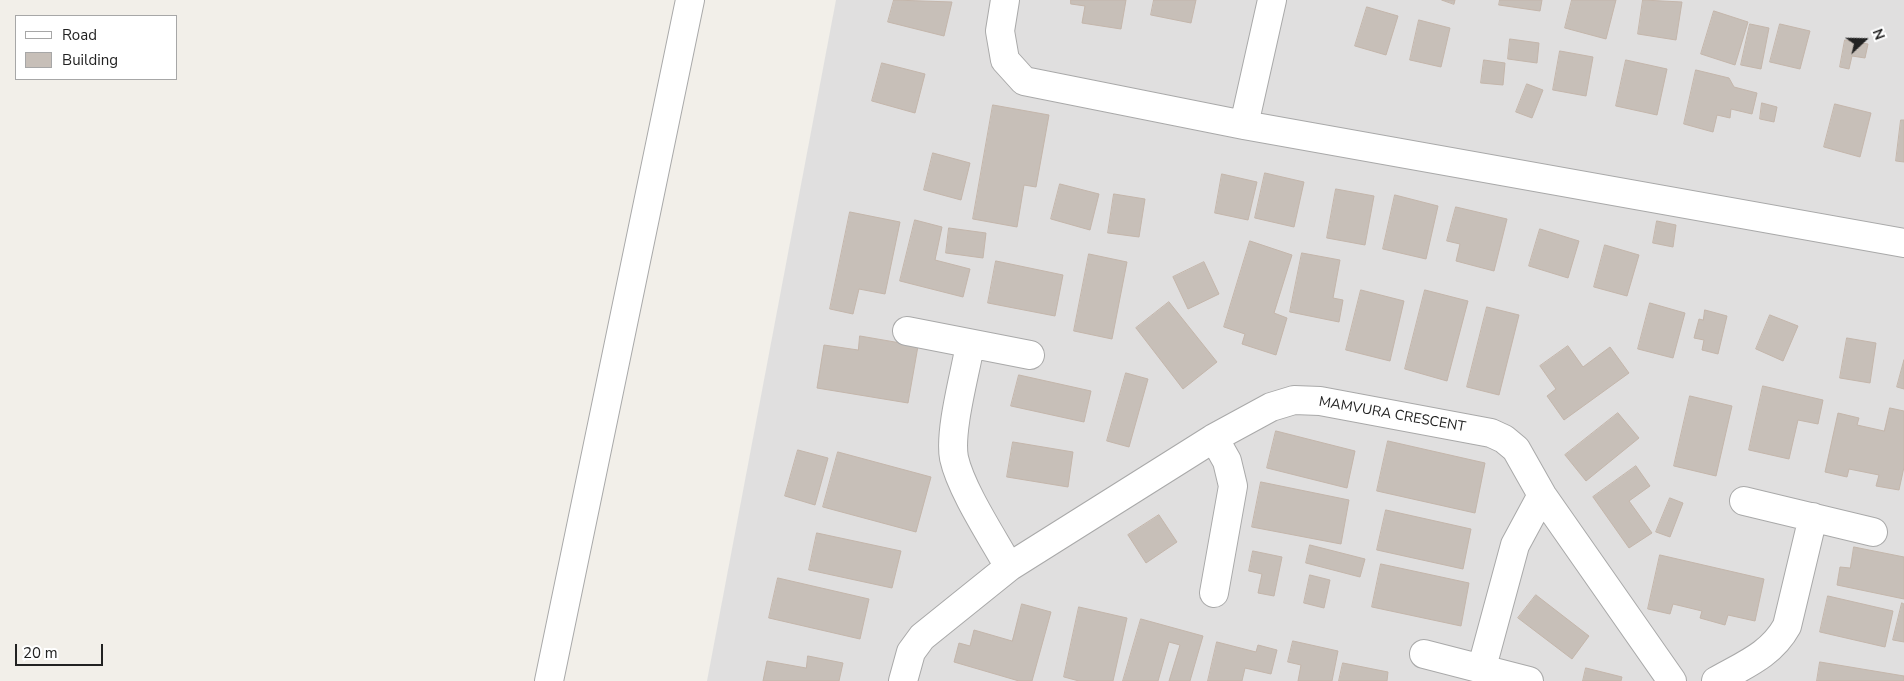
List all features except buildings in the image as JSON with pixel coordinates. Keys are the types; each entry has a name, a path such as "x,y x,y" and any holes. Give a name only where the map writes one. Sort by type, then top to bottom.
{"street":[{"path":"549,681 690,0"},
{"path":"1005,0 1000,31 1005,60 1024,81 1244,125 1904,243"},
{"path":"1244,125 1272,0"},
{"path":"907,331 970,345 1030,355"},
{"path":"970,345 955,430 954,457 962,479 1009,568"},
{"name":"MAMVURA CRESCENT","path":"903,681 911,652 922,637 1009,568 1214,438 1271,407 1294,400 1320,401 1491,433 1504,439 1516,449 1542,495 1672,681"},
{"path":"1214,438 1227,461 1233,486 1214,593"},
{"path":"1482,668 1515,545 1542,495"},
{"path":"1744,501 1873,532"},
{"path":"1716,681 1770,650 1780,640 1787,626 1813,517"},
{"path":"1424,654 1529,681"}],"shaded area":[{"path":"836,0 1904,0 1904,681 707,681"}]}
